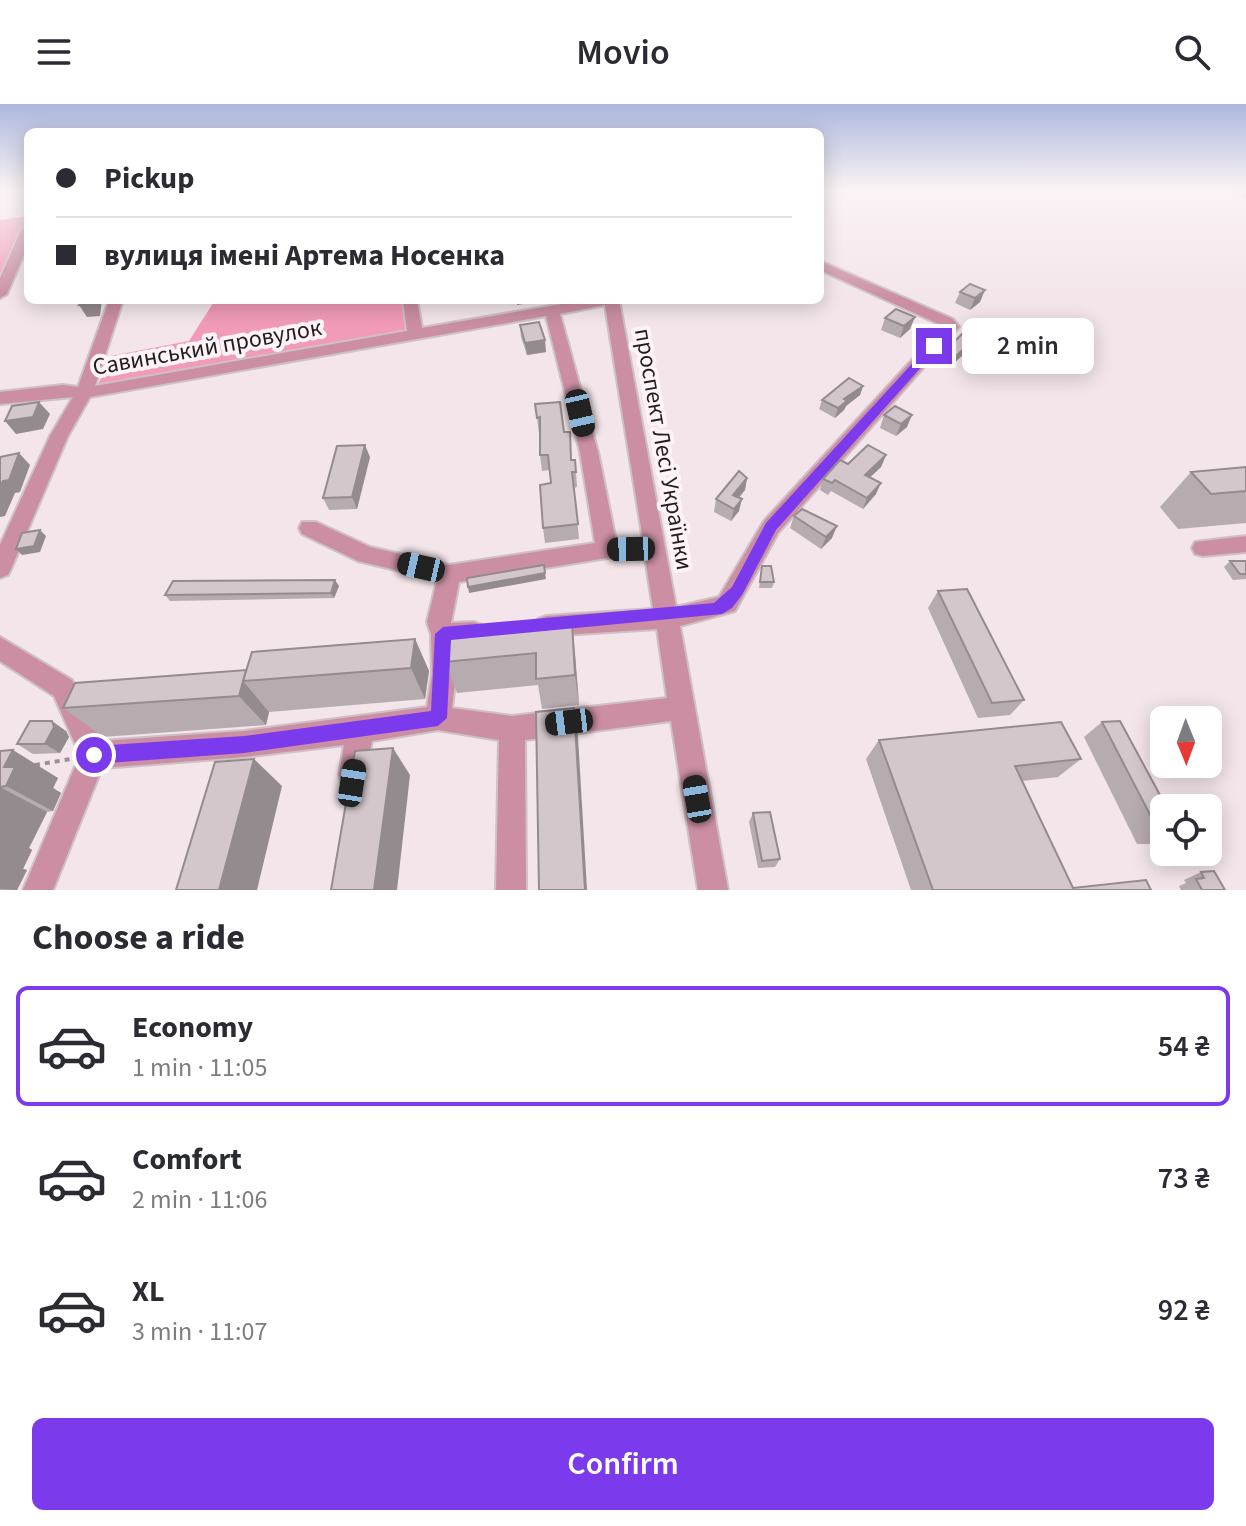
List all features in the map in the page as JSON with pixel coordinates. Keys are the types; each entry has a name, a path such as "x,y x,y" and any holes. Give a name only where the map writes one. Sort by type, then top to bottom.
{"street":[{"path":"0,294 24,239"},
{"path":"443,634 667,616 716,610 727,604 771,527 951,327 948,322 824,267"},
{"path":"0,569 59,436 84,393 115,304"},
{"path":"411,304 415,333"},
{"name":"проспект Лесі Українки","path":"612,304 713,890"},
{"path":"558,306 607,550"},
{"name":"Савинський провулок","path":"0,398 63,390 84,393 558,306"},
{"path":"309,528 366,555 449,574 607,550 655,548"},
{"path":"1203,548 1246,544"},
{"path":"438,718 444,674 443,634 439,622 449,574"},
{"path":"0,648 63,688 94,755 38,890"},
{"path":"94,755 244,744 438,718 512,729 682,708"},
{"path":"511,890 512,729"},
{"path":"349,803 360,730"},
{"path":"234,773 244,744"}],"path":[{"path":"22,767 94,755"}],"shaded area":[{"path":"0,226 24,226 24,237 0,294"},
{"path":"212,304 408,304 411,329 97,387 111,356 189,341"}],"building":[{"path":"970,284 985,290 975,298 960,292"},
{"path":"896,309 915,317 904,326 885,318"},
{"path":"539,322 545,340 525,343 520,325"},
{"path":"972,324 984,330 955,357 944,352"},
{"path":"849,378 863,386 844,399 847,401 838,408 822,400"},
{"path":"39,402 33,417 5,421 12,406"},
{"path":"560,402 564,432 570,432 571,460 575,460 576,472 572,472 578,524 543,528 540,485 551,483 548,455 540,455 540,417 537,418 535,404"},
{"path":"895,406 912,415 901,424 884,415"},
{"path":"365,445 352,497 323,498 337,446"},
{"path":"868,445 886,455 865,475 881,483 867,498 835,480 832,483 823,479 840,460 848,464"},
{"path":"19,453 9,480 3,481 0,486 0,457"},
{"path":"1246,467 1246,491 1211,494 1191,472"},
{"path":"739,471 747,478 733,495 742,499 734,509 716,499"},
{"path":"802,509 837,526 826,537 794,516"},
{"path":"40,530 34,546 16,549 22,533"},
{"path":"1230,561 1246,561 1246,574 1240,574"},
{"path":"544,565 545,573 468,587 467,578"},
{"path":"762,566 771,566 774,582 760,582"},
{"path":"335,580 331,593 165,595 173,581"},
{"path":"967,589 1024,700 992,703 938,591"},
{"path":"572,622 575,675 536,679 536,653 445,662 447,633"},
{"path":"415,639 411,668 243,681 252,652"},
{"path":"246,670 239,696 63,708 75,683"},
{"path":"574,708 585,890 539,890 536,712"},
{"path":"30,721 52,721 54,727 45,744 17,744"},
{"path":"1120,721 1159,794 1150,794 1150,815 1102,722"},
{"path":"1061,722 1081,759 1015,766 1073,888 1146,880 1151,890 933,890 879,740"},
{"path":"393,748 374,890 331,890 355,751"},
{"path":"13,750 4,767 15,767 6,786 0,787 0,751"},
{"path":"254,759 219,890 176,890 215,762"},
{"path":"770,812 780,859 762,861 753,813"},
{"path":"1214,871 1225,890 1202,890 1196,879 1204,878 1201,872"}],"route":[{"path":"94,755 244,744 438,718 444,674 443,634 716,610 727,604 737,591 750,560 771,527 887,394 934,346"}]}
